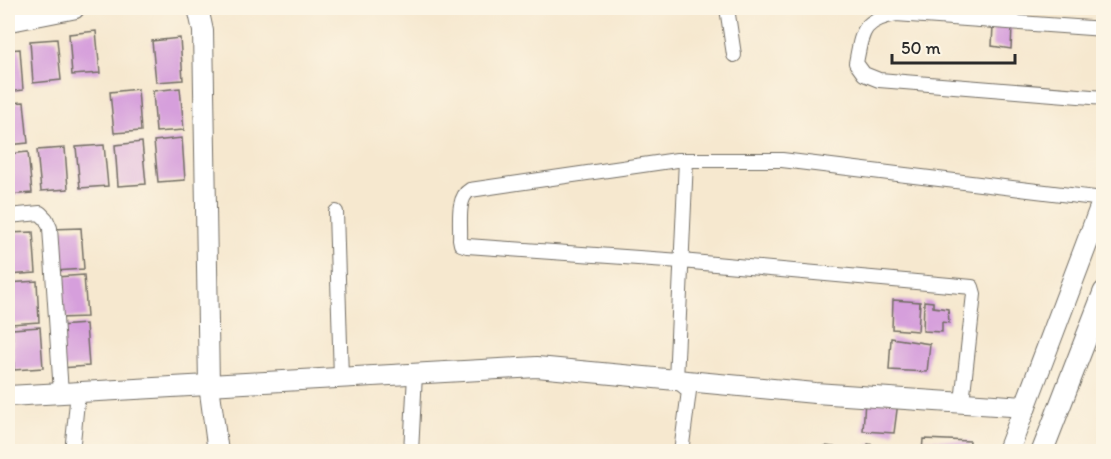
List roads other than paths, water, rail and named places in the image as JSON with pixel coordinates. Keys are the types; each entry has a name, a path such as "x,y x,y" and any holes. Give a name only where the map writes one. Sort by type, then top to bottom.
{"main road":[{"path":"8,21 74,8"},
{"path":"1008,452 1103,199"},
{"path":"1042,452 1104,292"}],"street":[{"path":"198,8 203,31 209,385 218,452"},
{"path":"203,31 210,8"},
{"path":"728,8 734,55"},
{"path":"1104,29 896,14 878,17 867,24 856,63 864,74 879,80 1104,98"},
{"path":"962,402 974,294 972,287 681,261 466,246 461,244 460,239 462,200 465,193 470,190 686,160 782,160 1103,199"},
{"path":"675,380 686,160"},
{"path":"336,212 341,378"},
{"path":"8,216 40,213 50,228 69,393 72,452"},
{"path":"8,396 537,367 815,393 1026,407"},
{"path":"411,452 414,374"},
{"path":"675,380 690,391 681,452"}]}
